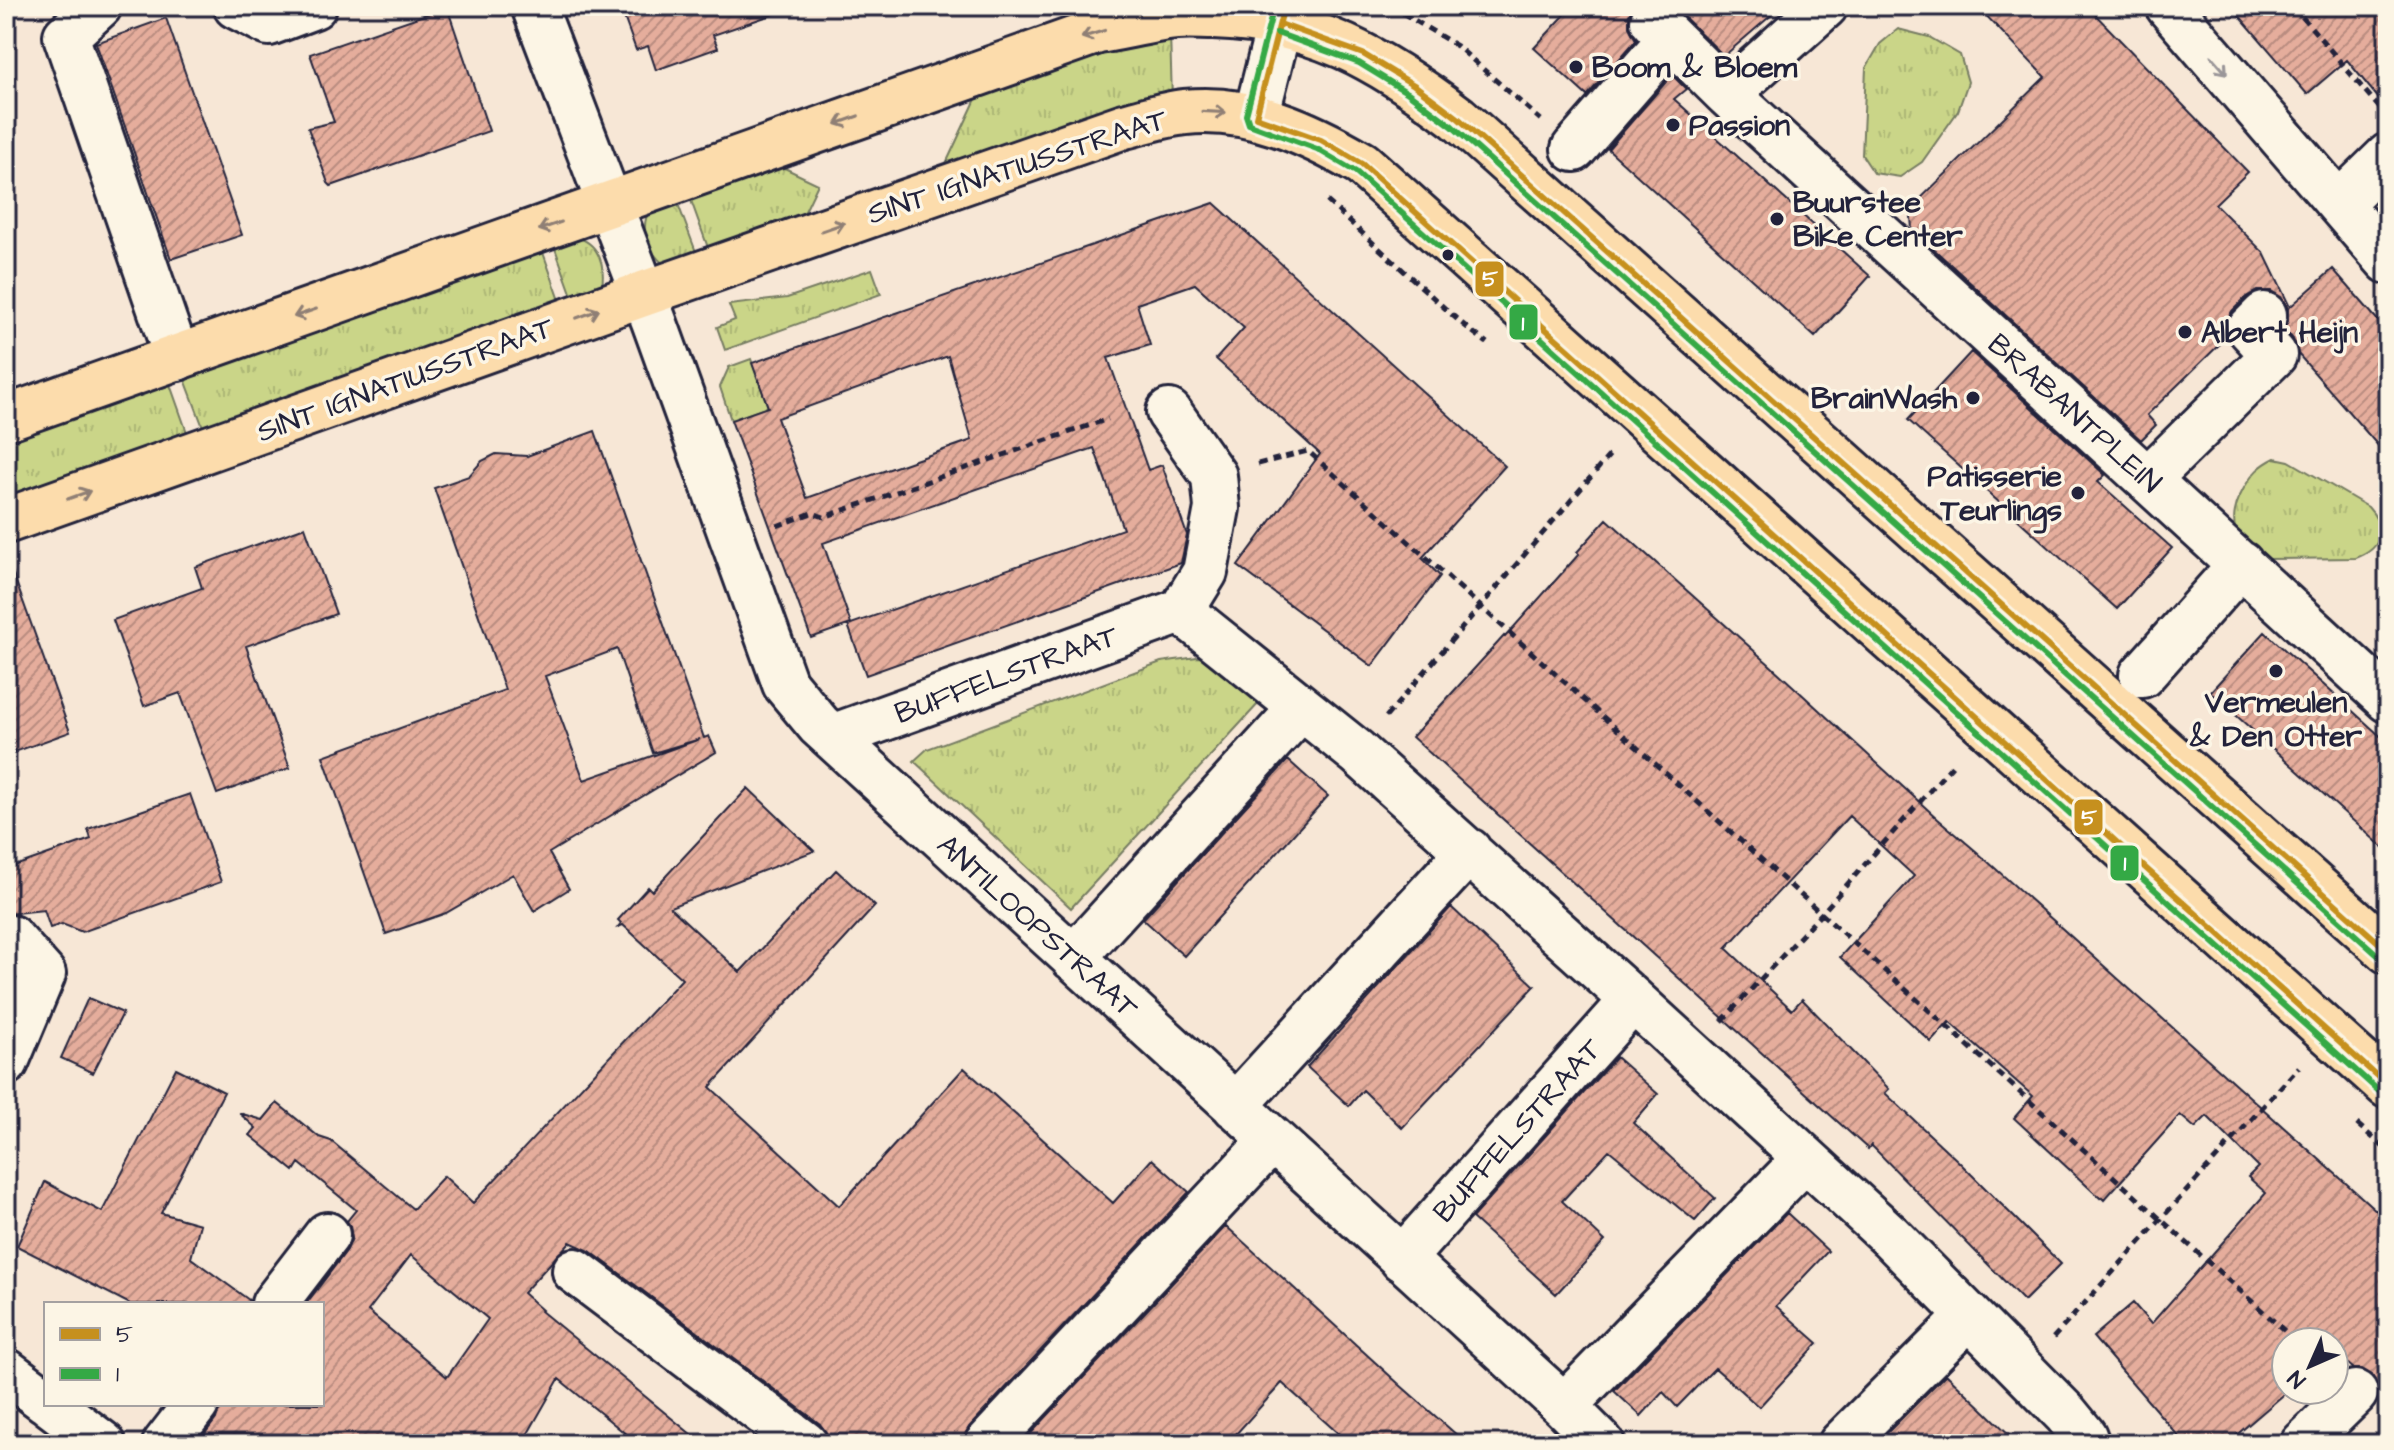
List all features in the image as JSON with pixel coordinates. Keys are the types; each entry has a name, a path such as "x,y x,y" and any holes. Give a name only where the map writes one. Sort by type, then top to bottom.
{"main road":[{"path":"6,418 1098,31 1179,17 1282,15 1363,54 1414,85 1458,118 2388,951"},
{"name":"SINT IGNATIUSSTRAAT","path":"6,521 1124,126 1185,112 1220,112 1256,117 1321,140 1362,164 2388,1086"}],"street":[{"path":"99,6 66,36 177,358"},
{"path":"236,6 269,23 314,6"},
{"name":"ANTILOOPSTRAAT","path":"534,6 735,541 785,684 806,712 832,737 1602,1444"},
{"path":"1727,94 1825,6"},
{"path":"2168,6 2388,261"},
{"path":"1256,117 1282,15"},
{"name":"BRABANTPLEIN","path":"1574,149 1662,30 1727,94 2388,699"},
{"path":"2339,204 2388,156"},
{"path":"2148,479 2274,355 2250,329 2264,315"},
{"path":"1169,412 1214,476 1217,508 1205,572 1181,611 1357,752 1890,1236 2066,1414 2087,1444"},
{"path":"2142,675 2241,564"},
{"name":"BUFFELSTRAAT","path":"832,737 1181,611"},
{"path":"1073,958 1301,708"},
{"path":"1235,1106 1469,851"},
{"path":"6,1062 43,974 11,938"},
{"name":"BUFFELSTRAAT","path":"1402,1259 1633,1000"},
{"path":"987,1444 1272,1140"},
{"path":"1564,1406 1805,1159"},
{"path":"276,1302 327,1235"},
{"path":"575,1271 805,1444"},
{"path":"1841,1444 1969,1316"},
{"path":"6,1371 44,1399"},
{"path":"2303,1444 2355,1393"},
{"path":"53,1406 103,1444"},
{"path":"165,1444 194,1406"}],"path":[{"path":"2293,6 2388,118"},
{"path":"1357,752 1642,416"},
{"path":"735,541 812,513 824,517 1108,419"},
{"path":"1308,451 2279,1326"},
{"path":"1691,1054 1822,913 1956,760"},
{"path":"2023,1371 2328,1033"}],"green space":[{"path":"1898,29 1929,37 1960,55 1968,82 1958,111 1922,162 1900,177 1874,173 1862,155 1866,68 1880,44"},
{"path":"1170,33 1172,100 943,170 976,99 995,84"},
{"path":"772,162 818,184 799,224 711,256 688,192"},
{"path":"675,196 699,260 663,264 647,241 645,222 647,214"},
{"path":"568,235 586,241 597,252 603,277 602,287 575,304 552,240"},
{"path":"540,244 563,309 206,435 182,371"},
{"path":"872,269 881,294 725,350 717,327 735,320 729,305 787,298"},
{"path":"751,359 768,407 731,420 720,387 729,367"},
{"path":"167,376 190,441 6,506 6,434"},
{"path":"2275,458 2289,461 2368,507 2380,530 2372,549 2356,558 2267,559 2246,546 2234,521 2238,500 2254,474"},
{"path":"1197,657 1228,658 1270,691 1071,908 914,761 927,749 1161,662"}],"building":[{"path":"620,6 779,6 780,12 713,35 718,48 656,70 648,46 636,50"},
{"path":"1573,6 1634,6 1629,15 1629,27 1636,40 1587,96 1534,48"},
{"path":"1673,6 1782,6 1724,56"},
{"path":"1977,6 2087,6 2248,172 2215,204 2264,253 2290,307 2333,269 2388,332 2388,457 2298,354 2293,339 2284,329 2288,321 2288,308 2281,297 2271,291 2257,291 2232,311 2226,323 2227,337 2147,415 2156,425 2141,440 1912,229 1911,217 1918,201 2045,77"},
{"path":"2231,6 2388,6 2388,110 2347,60 2307,94"},
{"path":"447,7 489,131 331,186 308,128 334,122 310,54"},
{"path":"166,18 242,235 171,259 96,43"},
{"path":"1672,75 1686,89 1674,99 1870,276 1815,337 1608,149"},
{"path":"1214,203 1505,466 1422,558 1440,576 1372,666 1238,566 1320,454 1216,359 1244,328 1195,284 1137,304 1150,345 1108,358 1148,470 1162,465 1187,535 1181,563 866,675 848,625 811,638 731,420 768,407 752,363","holes":["948,356 972,440 807,498 777,418","1094,448 1123,529 851,624 823,543"]},
{"path":"1971,352 2105,475 2098,482 2172,548 2117,609 1908,420"},
{"path":"595,431 704,738 709,736 716,752 549,853 569,889 534,911 513,874 446,913 386,934 323,756 505,690 434,488 469,476 482,461 496,454 527,456","holes":["617,649 653,753 700,739 584,780 545,676"]},
{"path":"1607,519 2388,1221 2388,1399 2379,1391 2372,1375 2350,1366 2350,1326 2270,1326 2270,1406 2226,1444 2185,1444 2093,1337 2133,1303 2151,1324 2266,1193 2248,1177 2258,1167 2207,1116 2195,1128 2180,1115 2104,1200 2100,1198 2014,1118 2033,1096 1949,1022 1931,1042 1840,957 1914,876 1849,816 1726,948 1792,1010 1802,999 1889,1089 1885,1093 2061,1264 2024,1301 1871,1145 1868,1149 1412,737 1505,637 1579,554 1577,552"},
{"path":"305,527 336,614 246,646 290,768 217,794 180,693 144,706 113,620 202,588 195,567"},
{"path":"6,568 11,568 70,732 6,755"},
{"path":"2265,632 2388,743 2388,852 2210,692"},
{"path":"1288,760 1328,796 1184,956 1143,919"},
{"path":"748,788 814,851 670,907 740,972 836,870 875,906 710,1087 839,1206 964,1068 1113,1203 1152,1159 1189,1192 969,1427 963,1444 838,1444 820,1424 590,1251 570,1242 523,1293 703,1444 638,1444 559,1379 522,1444 508,1436 503,1444 197,1444 216,1419 219,1406 324,1406 324,1302 308,1302 347,1250 352,1238 347,1221 356,1210 299,1163 294,1171 250,1135 256,1128 239,1113 263,1120 277,1103 319,1137 331,1141 413,1209 444,1176 473,1203 682,979 623,925 618,927 621,923 618,920 648,887 652,891","holes":["411,1255 488,1319 447,1377 368,1311"]},
{"path":"190,794 221,882 82,932 62,924 50,928 44,910 6,914 6,869 91,839 88,829"},
{"path":"1451,907 1535,986 1402,1128 1363,1090 1349,1106 1307,1067"},
{"path":"88,998 123,1013 93,1073 61,1058"},
{"path":"1616,1057 1658,1094 1633,1123 1715,1198 1695,1221 1609,1150 1562,1201 1605,1241 1556,1294 1472,1218"},
{"path":"176,1068 224,1092 161,1213 200,1224 191,1258 250,1302 126,1302 17,1246 45,1182 102,1212"},
{"path":"1787,1213 1828,1251 1776,1306 1818,1343 1759,1407 1715,1368 1677,1407 1663,1392 1641,1416 1614,1391"},
{"path":"1226,1226 1467,1444 1350,1444 1282,1383 1227,1444 1021,1444"},
{"path":"1946,1374 1985,1411 2019,1444 1876,1444"}],"transit line":[{"name":"1","path":"1274,6 1246,115 1249,124 1317,149 1356,172 2381,1093"},
{"name":"5","path":"1284,6 1256,117 1321,140 1362,164 2388,1086"},
{"name":"5","path":"1280,24 1363,54 1414,85 1458,118 2388,951"},
{"name":"1","path":"1277,33 1359,63 1408,93 1452,126 2381,958"}],"place":[{"name":"Boom & Bloem","path":"1576,67"},
{"name":"Passion","path":"1673,125"},
{"name":"Buurstee Bike Center","path":"1777,219"},
{"name":"Albert Heijn","path":"2185,332"},
{"name":"BrainWash","path":"1973,398"},
{"name":"Patisserie Teurlings","path":"2078,493"},
{"name":"Vermeulen & Den Otter","path":"2276,671"}]}
